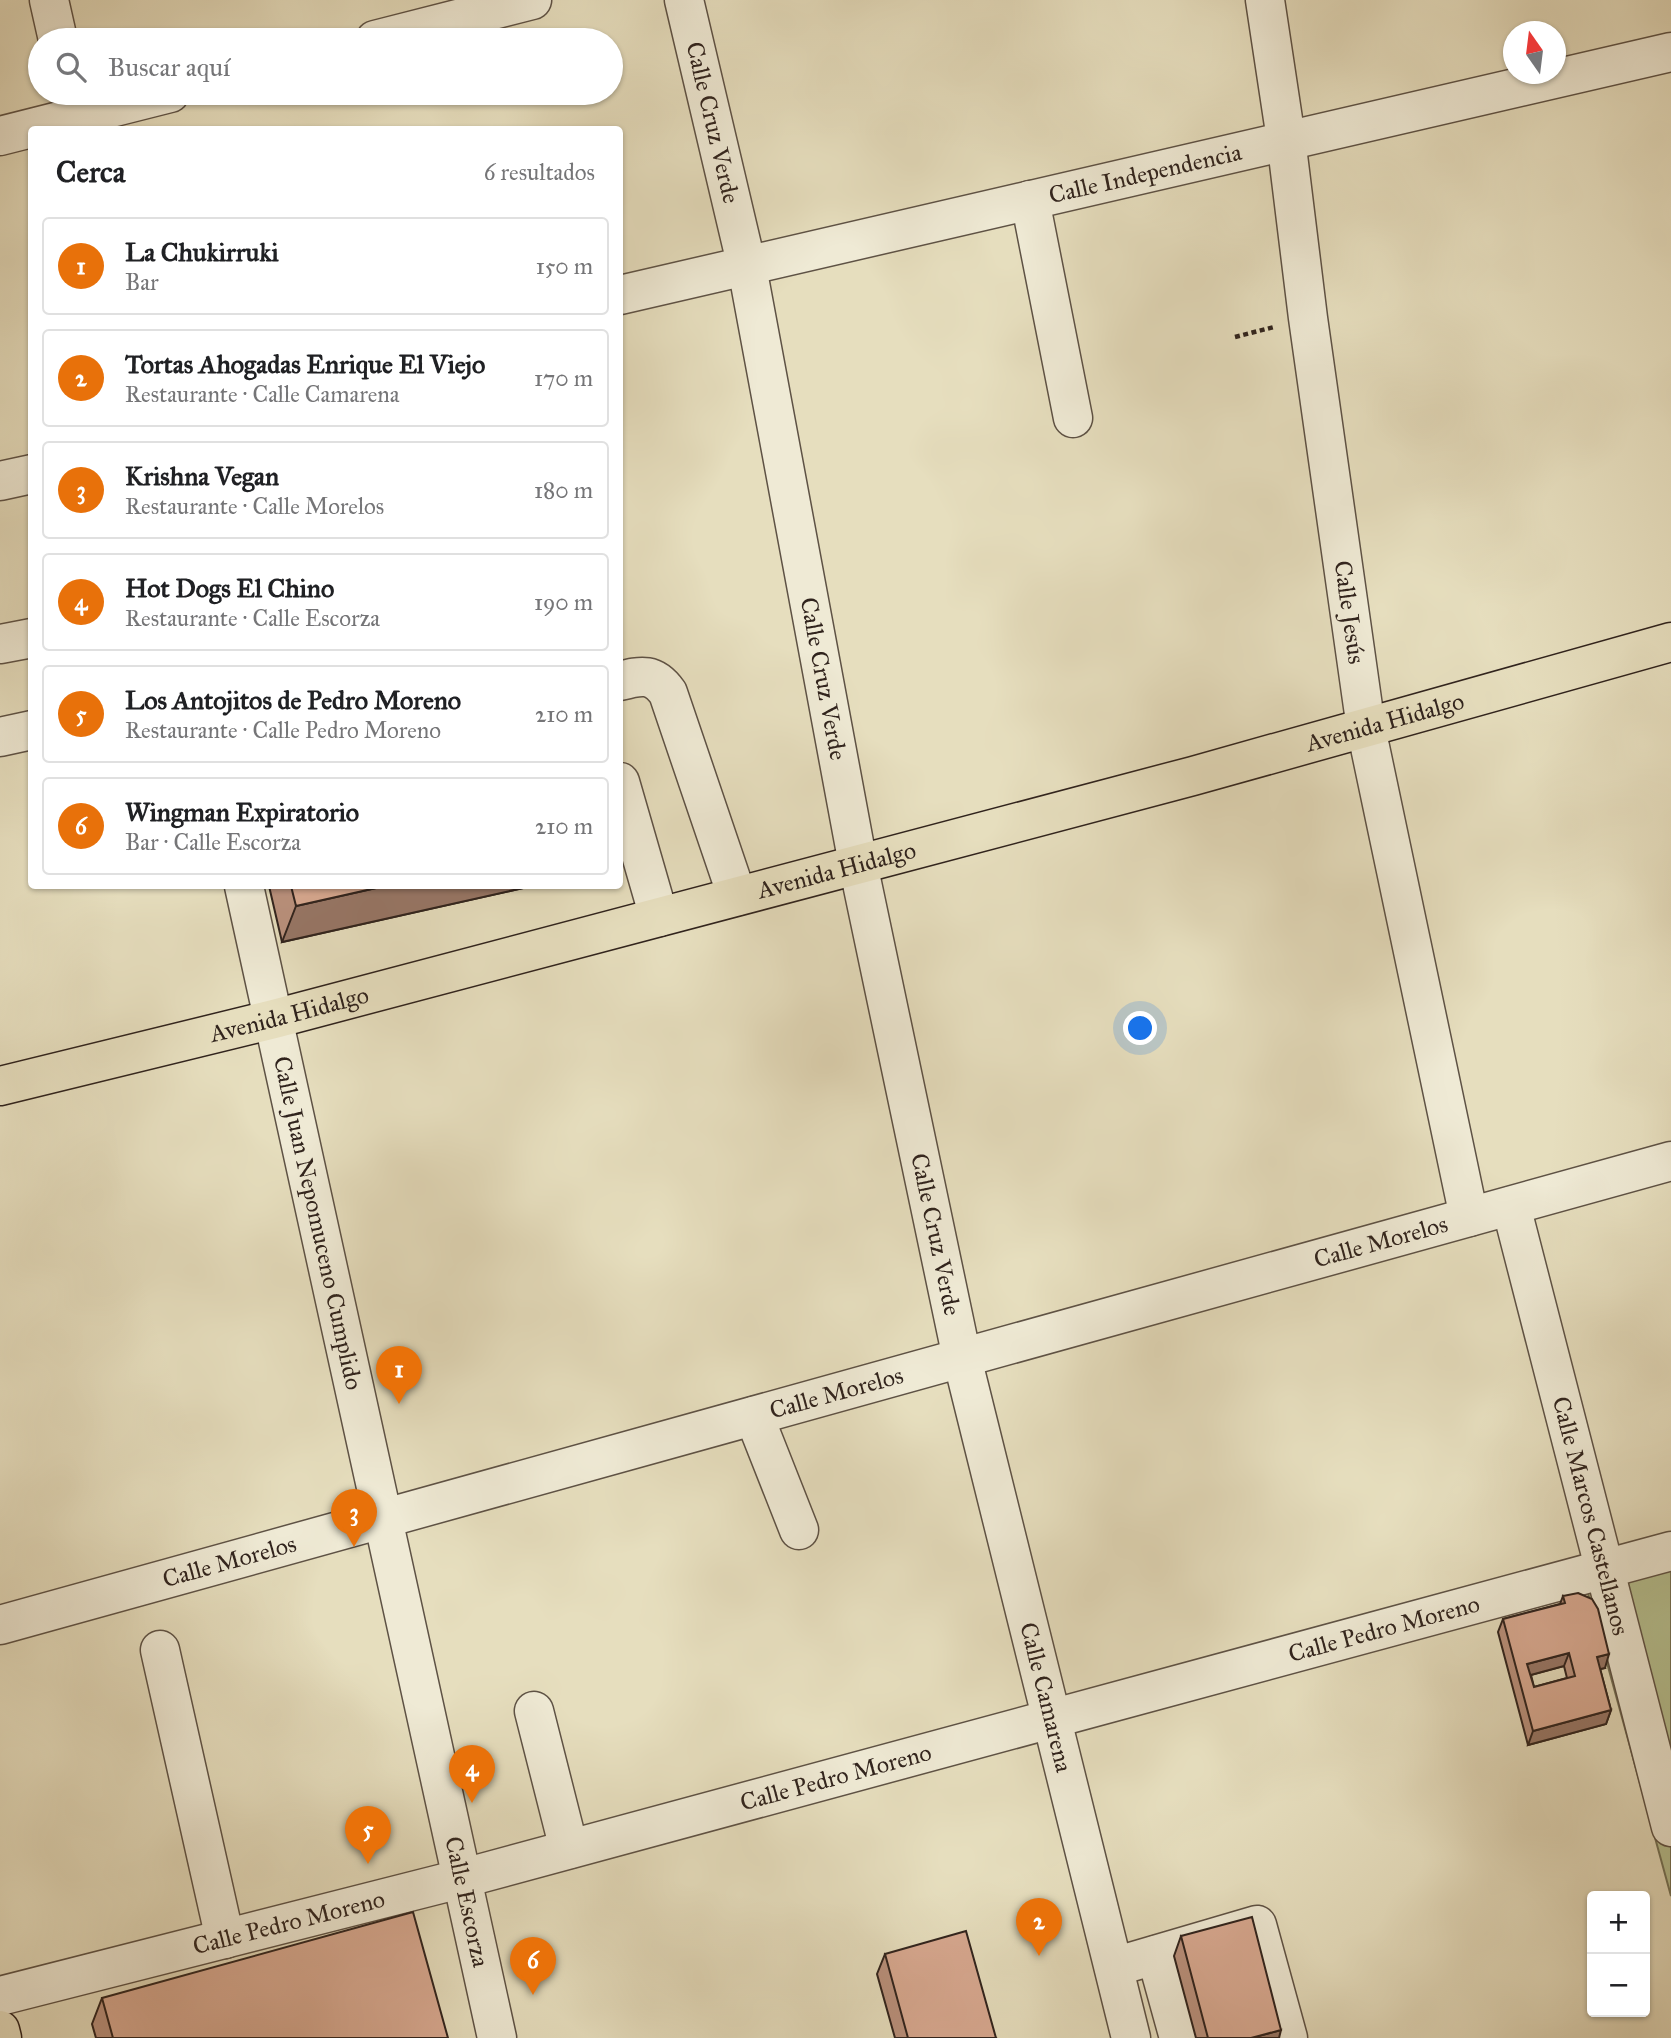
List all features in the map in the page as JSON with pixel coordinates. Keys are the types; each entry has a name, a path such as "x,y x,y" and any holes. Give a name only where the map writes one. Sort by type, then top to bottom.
{"main road":[{"name":"Avenida Hidalgo","path":"0,1086 274,1019 659,917 1366,728 1671,642"},
{"path":"0,2030 2,2038"}],"street":[{"path":"49,0 55,28"},
{"path":"422,28 532,0"},
{"name":"Calle Cruz Verde","path":"684,0 747,267 858,864 962,1358"},
{"name":"Calle Jesús","path":"1265,0 1366,728 1469,1217"},
{"name":"Calle Independencia","path":"623,294 1671,52"},
{"path":"32,126 112,105"},
{"path":"0,136 28,127"},
{"path":"1030,200 1073,418"},
{"path":"0,481 28,475"},
{"path":"0,644 28,639"},
{"path":"623,680 648,676 661,682 668,694 737,896"},
{"path":"0,737 28,731"},
{"path":"623,792 659,917"},
{"name":"Calle Juan Nepomuceno Cumplido","path":"245,889 383,1519"},
{"name":"Calle Morelos","path":"0,1625 1671,1161"},
{"name":"Calle Marcos Castellanos","path":"1511,1206 1671,1827"},
{"name":"Calle Camarena","path":"962,1358 1131,2038"},
{"path":"754,1416 799,1530"},
{"name":"Calle Escorza","path":"383,1519 497,2038"},
{"name":"Calle Pedro Moreno","path":"0,1996 460,1879 1671,1551"},
{"path":"160,1650 225,1938"},
{"path":"534,1711 569,1849"},
{"path":"1114,1967 1257,1925 1288,2038"},
{"path":"1156,1955 1180,2038"}],"green space":[{"path":"1671,1568 1671,1896 1587,1590"}],"building":[{"path":"292,889 372,889 296,906"},
{"path":"1578,1593 1592,1599 1598,1609 1609,1654 1597,1657 1611,1710 1533,1731 1503,1619 1565,1603 1563,1596","holes":["1569,1653 1575,1676 1534,1687 1527,1664"]},
{"path":"413,1912 448,2038 113,2038 102,1998"},
{"path":"1252,1917 1281,2030 1251,2038 1208,2038 1181,1936"},
{"path":"966,1931 996,2038 908,2038 885,1954"}],"place":[{"name":"La Chukirruki","path":"399,1404"},
{"name":"Krishna Vegan","path":"354,1547"},
{"name":"Hot Dogs El Chino","path":"472,1803"},
{"name":"Los Antojitos de Pedro Moreno","path":"368,1864"},
{"name":"Tortas Ahogadas Enrique El Viejo","path":"1039,1956"},
{"name":"Wingman Expiratorio","path":"533,1995"}]}
